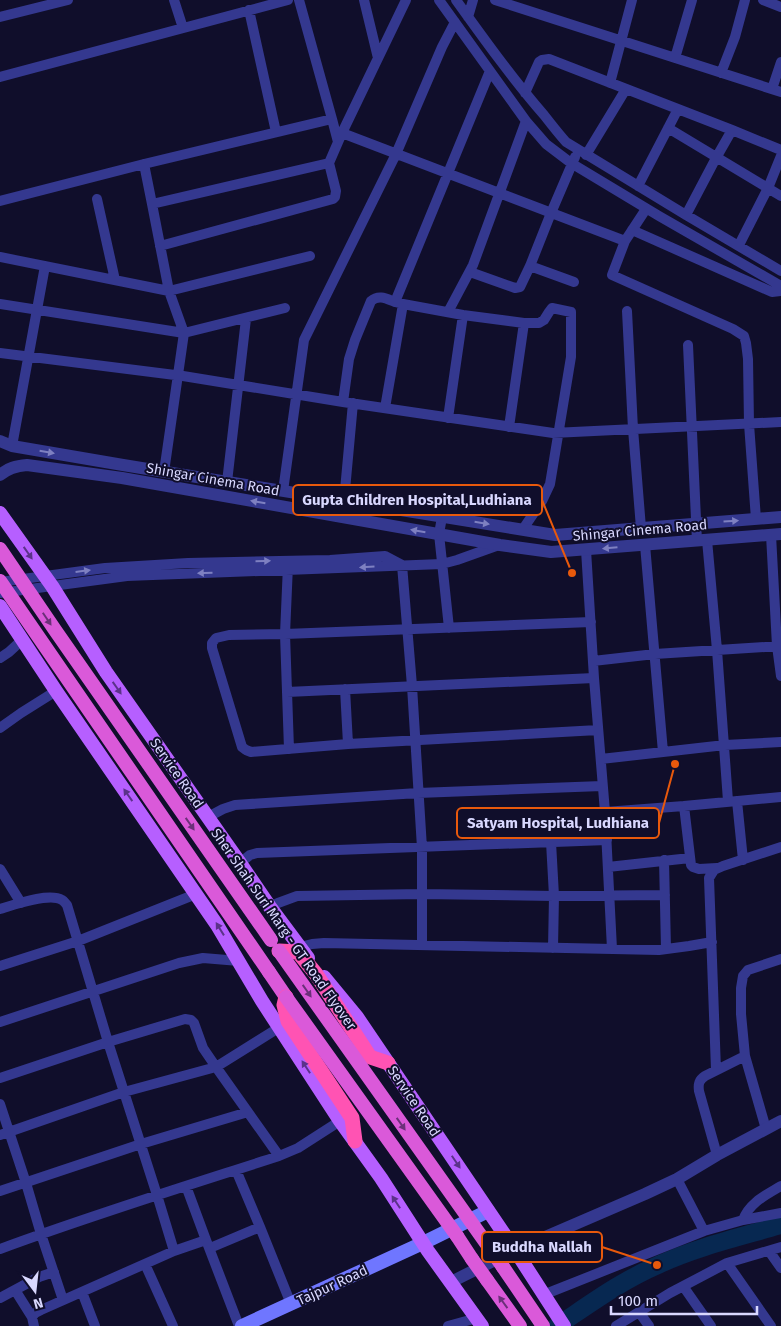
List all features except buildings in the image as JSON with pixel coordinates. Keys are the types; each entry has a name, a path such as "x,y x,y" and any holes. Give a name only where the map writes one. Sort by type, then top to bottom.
{"highway":[{"name":"Sher Shah Suri Marg - GT Road Flyover","path":"0,549 279,951 543,1326"},
{"path":"0,581 286,997 520,1326"},
{"path":"279,951 298,952 316,974 370,1057 388,1063"},
{"path":"286,997 284,1005 288,1021 352,1118 354,1142"}],"main road":[{"name":"Service Road","path":"0,513 48,581 106,672 270,908 356,1017 388,1063 515,1250 564,1326"},
{"path":"0,606 56,691 217,925 354,1142 381,1178 425,1247 479,1322"},
{"path":"425,1247 488,1210"},
{"name":"Tajpur Road","path":"240,1326 425,1247"},
{"name":"Tajpur Road","path":"265,1326 425,1247"}],"street":[{"path":"0,17 68,0"},
{"path":"174,0 183,28"},
{"path":"0,76 249,10 267,3 288,0"},
{"path":"299,0 332,119 340,137 396,154 625,242"},
{"path":"364,0 378,58"},
{"path":"160,246 335,197 336,191 329,163 406,0"},
{"path":"439,0 526,122 546,144 577,156 638,186 781,271"},
{"path":"456,0 525,93 577,156 646,208 781,286"},
{"path":"468,16 474,0"},
{"path":"495,0 776,91 781,62"},
{"path":"675,58 692,0"},
{"path":"721,73 735,37 745,0"},
{"path":"763,0 781,7"},
{"path":"610,83 631,1"},
{"path":"249,10 276,132"},
{"path":"283,491 304,340 396,154 442,47 455,22"},
{"path":"525,93 537,65 546,59 781,150"},
{"path":"385,408 399,303 447,173 490,71"},
{"path":"470,272 518,288 522,285 551,213 577,156 626,89"},
{"path":"638,186 678,109"},
{"path":"0,201 332,119"},
{"path":"448,312 470,272 526,122"},
{"path":"668,128 781,196"},
{"path":"686,215 732,130"},
{"path":"739,245 768,188 781,156"},
{"path":"152,204 329,163"},
{"path":"144,164 169,291 184,333 164,472"},
{"path":"97,199 115,280"},
{"path":"646,208 625,242 612,275 733,329 744,336 748,360 749,424 756,519"},
{"path":"632,230 772,292 781,291"},
{"path":"0,257 169,291 310,256"},
{"path":"12,446 45,266"},
{"path":"530,266 574,282"},
{"path":"344,501 349,359 355,340 375,298 380,297 399,303 463,315 524,323 542,322 552,308 571,312 571,358 550,484 542,502 523,530"},
{"path":"0,304 184,333 284,308"},
{"path":"627,311 633,429 641,528"},
{"path":"448,418 463,315"},
{"path":"227,482 246,319"},
{"path":"509,427 524,323"},
{"path":"688,345 696,524 702,540 718,650 725,745 743,860"},
{"path":"0,353 178,376 553,433 781,422"},
{"name":"Shingar Cinema Road","path":"0,441 12,446 164,472 555,535 781,517"},
{"name":"Shingar Cinema Road","path":"0,474 5,470 27,464 122,478 500,545 551,552 776,534"},
{"path":"442,516 439,534 449,628"},
{"path":"776,534 781,676"},
{"path":"0,593 105,568 188,563 288,566 442,564 500,545"},
{"path":"645,545 663,752"},
{"path":"586,550 607,840 612,949"},
{"path":"402,565 422,848 422,944"},
{"path":"288,566 285,634 288,749"},
{"path":"0,581 48,581"},
{"path":"591,622 229,635 216,638 212,643 212,648 242,747 251,752 348,744 598,730"},
{"path":"0,658 22,640"},
{"path":"593,661 655,654 779,646"},
{"path":"287,692 594,678"},
{"path":"344,689 348,744"},
{"path":"0,728 56,691"},
{"path":"601,759 725,745 781,742"},
{"path":"208,817 235,805 418,793 602,786"},
{"path":"605,812 781,797"},
{"path":"684,806 691,865 696,869 717,868 781,847"},
{"path":"240,863 250,855 257,853 607,840"},
{"path":"551,842 554,896 553,948"},
{"path":"608,867 690,858"},
{"path":"664,860 666,949"},
{"path":"716,1070 709,878 717,868"},
{"path":"0,869 21,903"},
{"path":"0,966 78,941 196,894"},
{"path":"270,908 297,896 422,894 665,895"},
{"path":"0,909 53,897 64,901 69,910 92,991 174,1251"},
{"path":"300,947 324,942 666,949 712,942"},
{"path":"0,1022 186,962 203,958 239,960"},
{"path":"766,1129 746,1056 740,988 743,976 748,970 781,959"},
{"path":"0,1078 179,1020 191,1020 204,1048 216,1067 280,1156"},
{"path":"5,1133 124,1092 216,1067 280,1027"},
{"path":"717,1155 698,1087 700,1079 746,1056"},
{"path":"0,1104 5,1133 26,1183 63,1300"},
{"path":"0,1191 141,1144 248,1112"},
{"path":"0,1249 157,1195 280,1156 298,1148 340,1121"},
{"path":"451,1282 515,1250 677,1179 781,1121"},
{"path":"236,1170 291,1304"},
{"path":"677,1179 704,1231"},
{"path":"186,1186 240,1326"},
{"path":"743,1220 745,1213 761,1198 781,1186"},
{"path":"546,1298 704,1231 743,1220 781,1213"},
{"path":"33,1322 35,1313 174,1251 208,1244 260,1227"},
{"path":"616,1326 665,1296 727,1263 781,1247"},
{"path":"769,1251 781,1268"},
{"path":"727,1263 771,1326"},
{"path":"145,1264 173,1326"},
{"path":"0,1298 39,1276 54,1272"},
{"path":"683,1286 711,1326"},
{"path":"15,1290 33,1322"},
{"path":"82,1292 95,1326"},
{"path":"639,1312 649,1326"},
{"path":"448,1326 479,1322"}],"waterway":[{"path":"557,1326 644,1271 703,1248 781,1225"}],"place":[{"name":"Gupta Children Hospital,Ludhiana","path":"572,573"},
{"name":"Satyam Hospital, Ludhiana","path":"675,764"},
{"name":"Buddha Nallah","path":"657,1265"}]}
